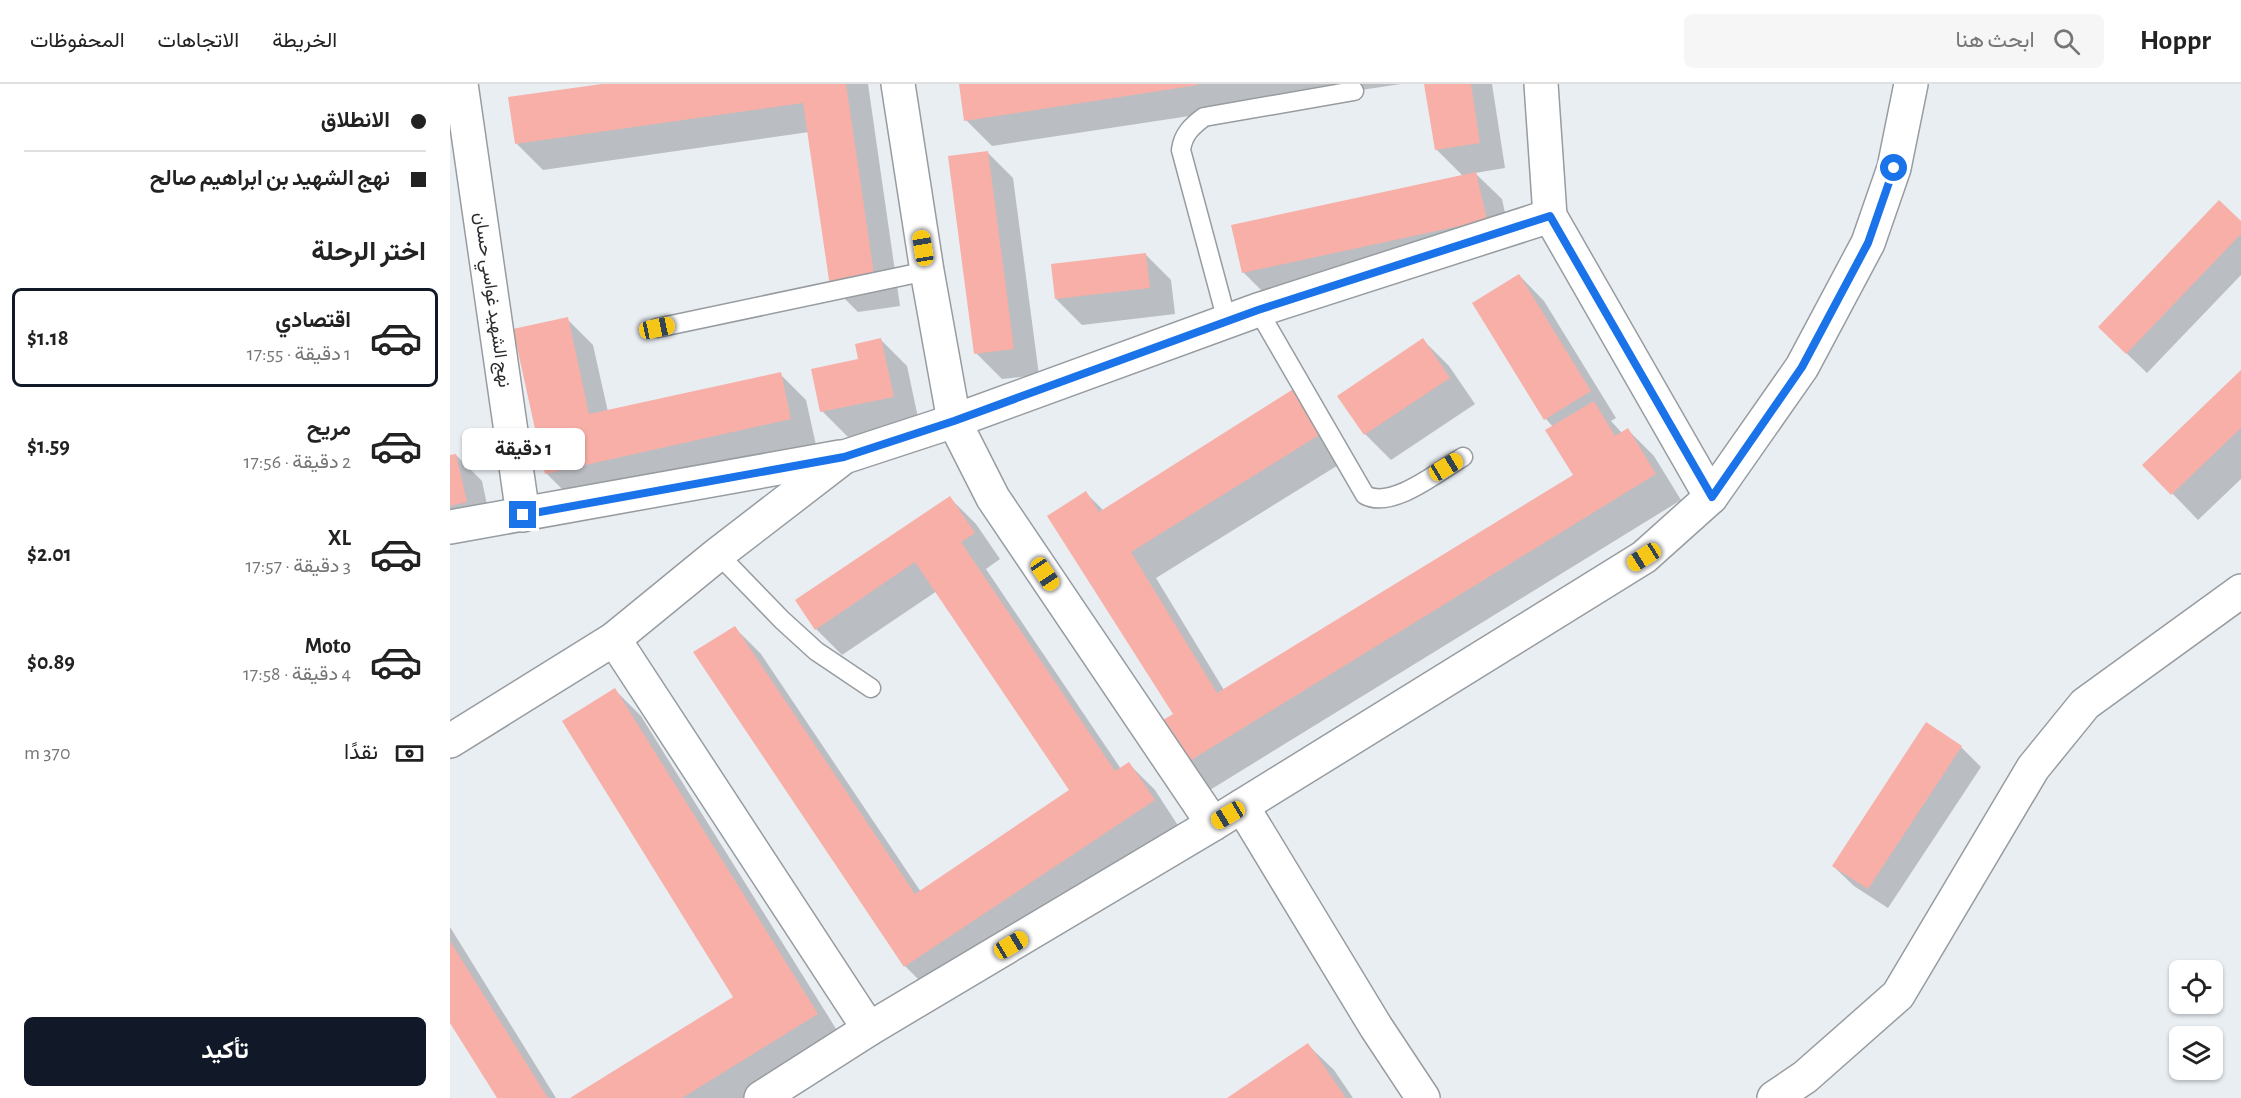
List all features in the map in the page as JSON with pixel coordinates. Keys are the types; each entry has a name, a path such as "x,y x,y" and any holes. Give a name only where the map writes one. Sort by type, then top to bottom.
{"street":[{"name":"نهج الشهيد غواسي حسان","path":"461,84 523,515"},
{"path":"898,84 927,271 954,421 993,498 1213,824"},
{"path":"1541,84 1550,216 1712,497"},
{"path":"761,1098 869,1029 1213,824 1644,557 1712,497 1802,367 1868,243 1894,168 1911,84"},
{"path":"450,526 844,457 954,421 1258,310 1550,216"},
{"path":"450,741 614,639 718,554 844,457"},
{"path":"1774,1098 1805,1077 1898,995 2033,768 2085,704 2241,591"},
{"path":"614,639 869,1029"},
{"path":"1242,806 1376,1027 1423,1098"}],"lane":[{"path":"1227,321 1181,150 1182,140 1191,127 1204,117 1354,91"},
{"path":"657,328 927,271"},
{"path":"1258,310 1365,495 1379,500 1398,496 1462,457"},
{"path":"718,554 782,620 816,651 871,688"}],"building":[{"path":"602,84 846,84 875,281 830,287 803,103 515,144 508,97"},
{"path":"959,84 1197,84 1198,85 964,121"},
{"path":"1424,84 1471,84 1480,143 1435,150"},
{"path":"988,151 1014,349 974,354 948,156"},
{"path":"1476,172 1487,220 1242,273 1231,225"},
{"path":"2219,200 2241,221 2241,234 2126,354 2098,327"},
{"path":"1146,253 1150,288 1055,299 1051,264"},
{"path":"1519,274 1591,391 1544,420 1472,303"},
{"path":"568,317 589,414 781,372 791,419 545,474 513,329"},
{"path":"881,338 894,397 820,412 811,369 858,359 855,344"},
{"path":"1423,338 1450,378 1364,435 1337,396"},
{"path":"2241,370 2241,428 2171,495 2142,465"},
{"path":"1295,388 1324,432 1131,552 1217,693 1573,475 1545,430 1594,401 1615,436 1628,428 1656,474 1183,765 1157,724 1173,714 1047,516 1086,491 1099,512"},
{"path":"456,454 467,502 450,506 450,455"},
{"path":"950,496 975,533 961,542 1115,771 1129,762 1155,800 904,967 693,652 735,626 915,894 1069,790 915,562 815,630 795,600"},
{"path":"615,688 818,1014 682,1098 570,1098 733,997 562,721"},
{"path":"1926,722 1962,746 1868,889 1832,866"},
{"path":"450,941 548,1098 497,1098 450,1023"},
{"path":"1308,1043 1346,1098 1227,1098"}],"route":[{"path":"523,515 844,457 954,421 1258,310 1550,216 1712,497 1802,367 1868,243 1894,168"}]}
